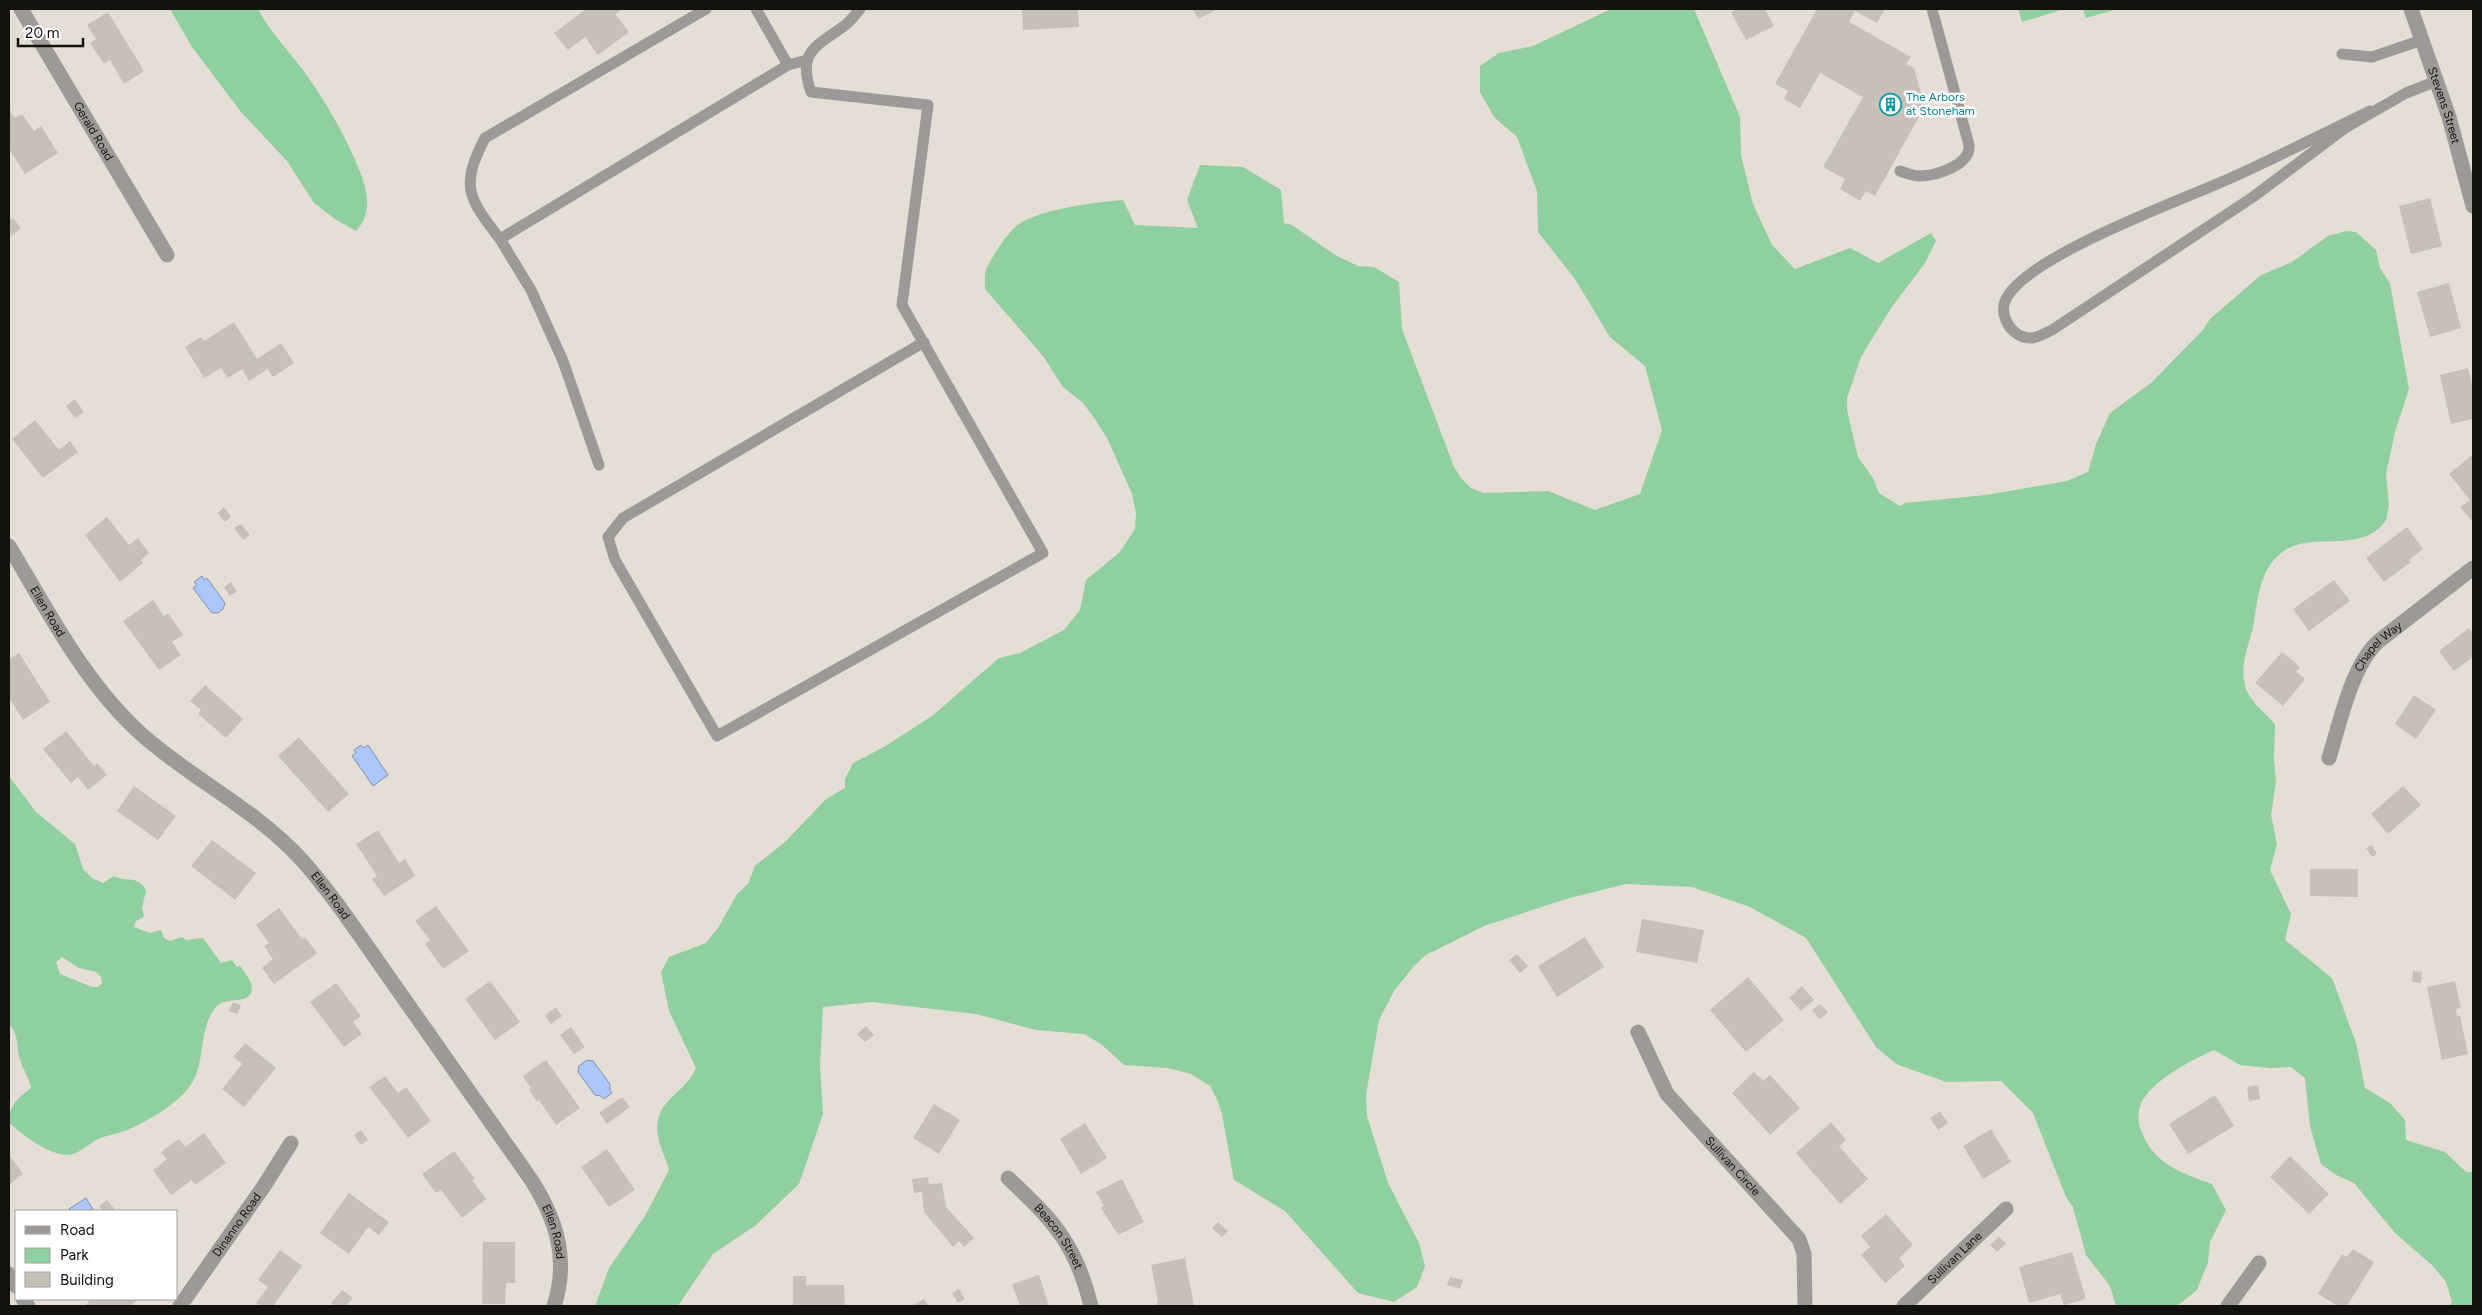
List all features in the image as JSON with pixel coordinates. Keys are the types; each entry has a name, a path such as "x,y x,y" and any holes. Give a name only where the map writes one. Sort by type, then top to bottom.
{"street":[{"name":"Gerald Road","path":"21,9 167,255"},
{"name":"Stevens Street","path":"2411,9 2437,81 2462,162 2473,206"},
{"name":"Ellen Road","path":"9,546 73,653 114,706 154,745 252,814 286,843 323,886 375,957 532,1181 548,1208 555,1226 562,1257 554,1306"},
{"name":"Chapel Way","path":"2329,758 2357,672 2368,651 2473,568"},
{"name":"Sullivan Circle","path":"1638,1032 1667,1094 1799,1239 1804,1254 1805,1306"},
{"name":"Dinanno Road","path":"180,1306 264,1186 291,1143"},
{"name":"Beacon Street","path":"1008,1178 1043,1211 1068,1243 1082,1273 1091,1306"},
{"name":"Sullivan Lane","path":"1904,1306 2006,1209"},
{"path":"2228,1306 2259,1263"}],"lane":[{"path":"599,465 563,361 531,290 500,239 480,214 469,187 471,164 485,138 706,9"},
{"path":"756,9 788,65"},
{"path":"860,9 846,25 818,42 807,60 805,75 811,92 928,105 902,305 924,342 1043,553 717,736 614,560 608,537 623,518 924,342"},
{"path":"1900,171 1919,176 1931,174 1963,162 1969,153 1969,145 1932,9"},
{"path":"2342,54 2372,57 2422,40"},
{"path":"500,239 788,65 807,60"},
{"path":"2370,112 2345,128 2253,197 2052,330 2032,338 2022,337 2005,319 2003,309 2012,290 2051,261 2124,223 2233,177 2406,93 2437,81"}],"green space":[{"path":"170,9 258,9 269,27 302,68 321,97 339,127 355,160 367,196 366,214 356,231 335,219 314,203 287,161 241,112 192,47"},
{"path":"1611,9 1694,9 1740,117 1741,155 1753,204 1772,245 1795,269 1850,248 1878,263 1931,233 1936,241 1925,263 1891,308 1861,357 1847,398 1847,410 1858,457 1873,478 1879,493 1900,506 1905,503 1986,495 2067,481 2088,472 2096,444 2110,413 2151,383 2202,331 2210,319 2261,275 2292,262 2328,236 2346,231 2356,232 2376,250 2380,268 2390,284 2409,389 2395,432 2386,474 2389,505 2386,520 2376,530 2353,540 2299,544 2278,555 2266,572 2259,591 2243,672 2246,689 2251,699 2275,724 2274,760 2276,782 2271,815 2277,844 2270,870 2291,914 2285,940 2332,978 2356,1043 2365,1088 2390,1103 2405,1120 2406,1140 2445,1152 2466,1172 2473,1172 2473,1306 2449,1306 2452,1302 2446,1282 2433,1266 2395,1233 2354,1183 2336,1175 2321,1164 2310,1126 2305,1078 2291,1067 2270,1068 2240,1065 2214,1050 2186,1064 2158,1083 2144,1098 2138,1115 2142,1134 2153,1151 2172,1167 2189,1176 2212,1184 2226,1210 2210,1242 2208,1262 2197,1290 2177,1306 2116,1306 2110,1286 2086,1255 2073,1207 2066,1197 2033,1113 2001,1081 1946,1082 1896,1064 1876,1047 1806,938 1750,907 1692,887 1626,884 1566,899 1484,926 1426,955 1414,966 1394,991 1379,1020 1366,1095 1367,1116 1388,1183 1419,1243 1425,1266 1417,1287 1394,1302 1358,1293 1285,1211 1234,1180 1222,1114 1216,1097 1210,1086 1191,1074 1168,1068 1124,1065 1101,1044 1084,1034 1036,1030 976,1014 872,1002 823,1007 820,1066 823,1114 799,1184 756,1225 713,1254 678,1306 595,1306 609,1268 645,1216 669,1170 658,1136 657,1124 660,1114 664,1106 691,1077 696,1068 669,1011 661,972 669,957 706,943 718,928 737,894 748,884 755,866 785,842 826,799 845,788 845,779 853,763 884,747 932,716 999,658 1020,653 1064,630 1080,610 1086,580 1120,552 1135,529 1136,512 1132,494 1108,440 1095,419 1083,403 1063,387 1043,356 985,289 986,270 1005,238 1019,224 1041,214 1098,202 1123,200 1135,225 1198,228 1187,200 1200,165 1243,167 1281,190 1284,223 1292,225 1335,255 1358,266 1374,267 1399,282 1402,329 1454,467 1471,488 1483,493 1548,491 1595,510 1640,494 1662,430 1645,366 1610,337 1575,279 1538,232 1537,191 1517,137 1494,117 1480,92 1480,66 1499,53 1533,46"},
{"path":"2018,9 2064,9 2022,22"},
{"path":"2083,9 2118,9 2086,18"},
{"path":"9,776 36,812 75,844 83,869 92,878 103,883 114,876 140,882 146,891 142,907 144,917 136,921 134,927 150,933 161,930 164,938 170,941 182,937 186,940 203,938 221,963 232,960 237,967 240,966 249,979 252,990 245,998 221,1003 211,1014 204,1033 197,1072 188,1089 181,1096 145,1122 98,1139 80,1151 68,1155 52,1152 44,1148 9,1123 12,1107 31,1088 19,1057 15,1034 9,1024","holes":["62,957 79,968 96,972 101,977 102,983 98,987 92,987 60,974 56,962"]}],"water":[{"path":"202,576 204,580 207,578 225,603 223,609 218,613 212,613 193,588 197,585 194,582"},
{"path":"361,745 364,748 368,745 388,775 373,786 352,756 356,753 354,750"},
{"path":"587,1060 593,1061 610,1084 612,1093 604,1099 601,1096 595,1095 578,1072 579,1066"},
{"path":"86,1198 93,1210 70,1210"}],"building":[{"path":"586,9 623,9 615,14 629,32 598,55 585,37 568,50 554,33"},
{"path":"1022,9 1078,9 1079,27 1023,30"},
{"path":"1193,9 1218,9 1198,19"},
{"path":"1737,9 1765,9 1774,26 1746,40 1731,12"},
{"name":"The Arbors at Stoneham","path":"1817,9 1885,9 1877,23 1855,11 1849,22 1911,57 1906,64 1914,68 1921,93 1916,101 1925,106 1875,196 1866,191 1860,201 1840,189 1845,179 1823,167 1863,97 1820,73 1800,108 1784,99 1788,91 1775,84"},
{"path":"108,12 144,71 124,84 110,60 104,64 90,43 96,39 87,25"},
{"path":"9,109 14,118 22,114 34,131 41,126 58,153 25,174 9,149"},
{"path":"2430,198 2442,246 2411,254 2399,206"},
{"path":"13,218 21,228 11,236 9,221"},
{"path":"2449,283 2461,328 2430,337 2417,292"},
{"path":"234,322 257,359 281,343 294,363 273,377 268,369 249,381 242,369 228,378 221,368 204,378 185,347 201,337 204,341"},
{"path":"2468,368 2473,388 2473,419 2451,424 2440,375"},
{"path":"75,399 84,412 75,418 66,406"},
{"path":"35,420 59,450 70,441 78,452 43,478 12,439"},
{"path":"2472,455 2473,519 2471,520 2460,507 2470,500 2449,474"},
{"path":"224,507 231,517 225,522 218,513"},
{"path":"107,517 129,545 138,538 149,553 141,560 143,563 120,582 85,535"},
{"path":"241,524 250,535 243,540 234,528"},
{"path":"2407,527 2423,549 2409,560 2411,562 2384,582 2366,558"},
{"path":"2334,580 2350,601 2309,631 2293,609"},
{"path":"231,582 237,591 230,596 224,587"},
{"path":"153,600 164,616 168,613 183,635 172,642 181,655 159,670 123,621"},
{"path":"2469,628 2473,633 2473,657 2454,671 2439,651"},
{"path":"2282,652 2300,667 2296,672 2305,679 2283,706 2255,683"},
{"path":"19,653 50,702 23,720 9,698 9,659"},
{"path":"205,685 243,719 226,738 198,714 201,710 190,701"},
{"path":"2414,695 2436,710 2416,739 2395,724"},
{"path":"66,731 94,766 97,763 107,775 88,790 78,777 71,783 43,749"},
{"path":"299,737 349,794 328,812 278,756"},
{"path":"134,786 176,816 158,840 117,811"},
{"path":"2403,786 2421,805 2388,834 2371,814"},
{"path":"378,830 399,863 405,859 415,876 384,896 372,879 377,876 356,844"},
{"path":"212,840 256,873 235,900 191,866"},
{"path":"2372,845 2377,854 2372,857 2366,848"},
{"path":"2310,869 2358,869 2358,897 2310,896"},
{"path":"436,906 469,951 443,969 425,944 430,940 415,921"},
{"path":"279,908 302,939 305,937 317,953 274,984 262,968 273,959 264,946 269,943 256,925"},
{"path":"1642,919 1704,930 1697,963 1636,952"},
{"path":"1585,937 1604,967 1557,997 1538,966"},
{"path":"1517,954 1528,966 1520,973 1509,960"},
{"path":"2413,971 2422,972 2421,983 2412,982"},
{"path":"1748,977 1784,1020 1746,1052 1710,1010"},
{"path":"490,981 520,1022 495,1040 465,999"},
{"path":"2455,981 2461,1008 2456,1009 2457,1016 2460,1016 2468,1054 2442,1060 2427,987"},
{"path":"336,983 361,1016 353,1022 362,1034 344,1047 310,1002"},
{"path":"1802,986 1814,1000 1801,1011 1789,998"},
{"path":"233,1002 241,1005 237,1014 229,1011"},
{"path":"1820,1004 1828,1012 1820,1019 1812,1010"},
{"path":"556,1007 562,1016 551,1024 545,1015"},
{"path":"866,1026 874,1035 865,1042 857,1034"},
{"path":"571,1027 585,1047 574,1054 560,1035"},
{"path":"245,1043 276,1068 244,1107 222,1089 242,1064 233,1057"},
{"path":"546,1060 580,1108 556,1125 539,1100 537,1102 523,1076"},
{"path":"1754,1072 1763,1081 1770,1075 1800,1108 1770,1135 1732,1093"},
{"path":"385,1076 398,1093 406,1087 431,1121 408,1138 369,1087"},
{"path":"2258,1085 2260,1099 2249,1101 2247,1087"},
{"path":"2215,1095 2234,1126 2188,1154 2169,1124"},
{"path":"622,1097 630,1107 607,1124 599,1113"},
{"path":"934,1104 960,1120 939,1154 913,1138"},
{"path":"1940,1111 1948,1123 1938,1130 1930,1118"},
{"path":"1831,1122 1846,1140 1839,1146 1868,1179 1840,1204 1796,1153"},
{"path":"1085,1123 1107,1158 1081,1174 1060,1139"},
{"path":"1991,1129 2011,1162 1983,1179 1963,1146"},
{"path":"361,1130 368,1140 361,1145 354,1135"},
{"path":"204,1133 226,1163 195,1185 192,1180 171,1195 153,1170 167,1159 161,1152 179,1139 185,1147"},
{"path":"607,1149 635,1190 609,1207 581,1167"},
{"path":"454,1151 475,1179 472,1180 486,1199 462,1218 441,1190 436,1193 422,1174"},
{"path":"9,1155 23,1174 9,1185"},
{"path":"2290,1156 2329,1194 2309,1214 2270,1177"},
{"path":"928,1177 929,1184 942,1183 946,1207 974,1238 964,1247 959,1241 953,1247 924,1212 922,1192 914,1193 912,1179"},
{"path":"1122,1179 1144,1222 1118,1235 1101,1208 1104,1206 1096,1192"},
{"path":"349,1193 389,1222 379,1235 368,1227 349,1254 320,1233"},
{"path":"107,1200 115,1210 102,1210 99,1206"},
{"path":"1886,1214 1913,1245 1899,1258 1905,1266 1885,1283 1861,1255 1870,1247 1861,1236"},
{"path":"1218,1222 1228,1231 1222,1237 1212,1228"},
{"path":"1999,1237 2006,1243 1997,1252 1990,1245"},
{"path":"483,1242 515,1242 515,1283 506,1283 505,1304 482,1304"},
{"path":"2353,1249 2374,1262 2347,1306 2338,1306 2318,1294 2342,1254 2347,1257"},
{"path":"280,1250 302,1266 273,1306 261,1306 256,1303 268,1287 258,1280"},
{"path":"2072,1252 2086,1299 2064,1305 2060,1294 2029,1303 2019,1267"},
{"path":"1185,1258 1194,1306 1156,1306 1158,1300 1151,1265"},
{"path":"1039,1275 1049,1306 1020,1306 1012,1284"},
{"path":"793,1276 806,1276 806,1285 844,1285 845,1306 793,1306"},
{"path":"1450,1277 1463,1280 1460,1289 1447,1285"},
{"path":"959,1289 965,1299 958,1303 952,1293"},
{"path":"342,1290 353,1298 346,1306 336,1306 331,1303"},
{"path":"924,1299 929,1306 911,1306"},
{"path":"90,1300 137,1300 131,1306 85,1306"}],"place":[{"name":"The Arbors at Stoneham","path":"1890,104"}]}
